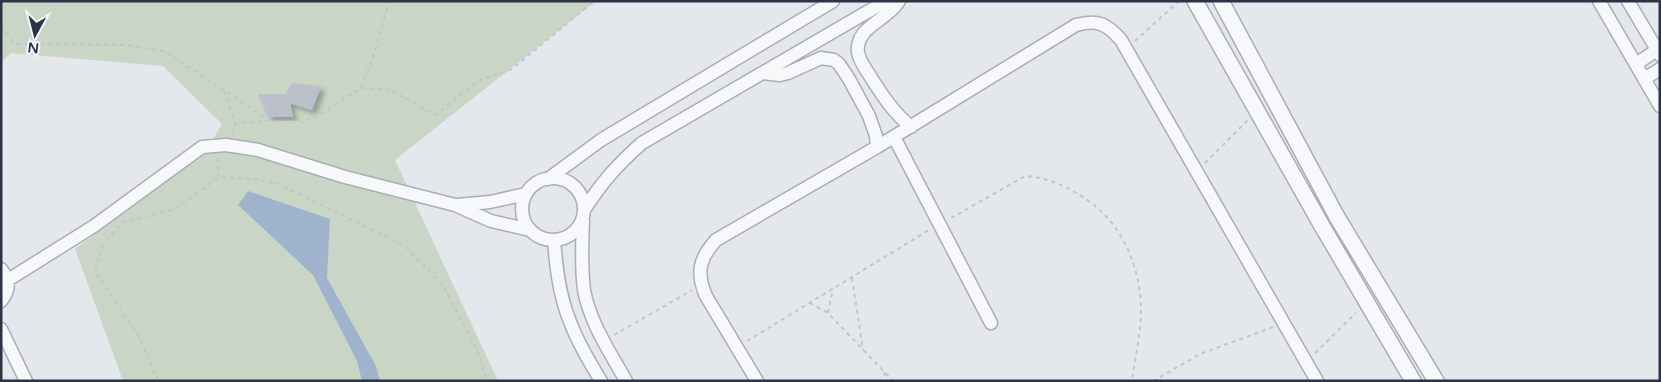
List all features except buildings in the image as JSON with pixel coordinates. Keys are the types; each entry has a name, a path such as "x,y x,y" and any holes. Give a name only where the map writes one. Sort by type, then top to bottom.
{"street":[{"path":"548,179 601,140 833,1"},
{"path":"1,301 6,294 4,275 94,226 202,147 226,145 258,150 345,177 455,205 492,222 530,230 541,238 554,240 564,238 572,234 578,227 600,185 642,143 886,1"},
{"path":"900,1 894,10 862,35 858,43 857,52 864,67 887,103 911,127"},
{"path":"1195,1 1322,226 1413,381"},
{"path":"1221,1 1337,217 1436,381"},
{"path":"1600,1 1660,106"},
{"path":"1628,1 1659,51 1636,64"},
{"path":"757,381 701,285 702,260 716,240 911,127 1076,25 1089,22 1100,24 1112,30 1126,49 1317,381"},
{"path":"763,73 788,73 815,60 827,58 839,64 849,78 869,116 876,136 877,147"},
{"path":"849,78 856,79 860,77 864,67"},
{"path":"1644,79 1660,69"},
{"path":"869,116 869,111 875,105 883,102 887,103"},
{"path":"894,137 991,323"},
{"path":"530,230 524,219 522,206 526,194 535,184 557,178 574,186 580,193 583,201 582,265 584,291 591,314 603,341 626,381"},
{"path":"455,205 490,202 526,194"},
{"path":"1322,226 1337,217"},
{"path":"554,240 557,268 568,319 601,381"},
{"path":"1,329 26,381"}],"path":[{"path":"224,91 236,123 304,122 324,112 360,88 373,58 389,1"},
{"path":"360,88 391,90 436,115 479,80 512,69 594,1"},
{"path":"1126,49 1179,1"},
{"path":"1,26 15,44 127,45 164,51 271,121"},
{"path":"1197,172 1249,120"},
{"path":"737,347 940,224 1026,176 1034,176 1068,187 1092,203 1124,240 1135,264 1140,288 1141,316 1132,381"},
{"path":"158,381 138,334 95,272 102,246 122,222 176,209 219,177 254,179 279,184 405,246 444,287 477,350 487,381"},
{"path":"852,278 863,350"},
{"path":"603,341 701,285"},
{"path":"828,313 833,289"},
{"path":"810,302 828,313 893,381"},
{"path":"1306,362 1358,311"},
{"path":"1153,381 1200,354 1284,324"},
{"path":"884,372 886,381"}],"green space":[{"path":"1,1 596,1 395,160 498,381 123,381 75,249 204,154 222,124 163,66 11,53 1,62"}],"water":[{"path":"248,191 330,219 327,278 376,366 380,381 362,381 357,361 313,275 238,205"}]}
